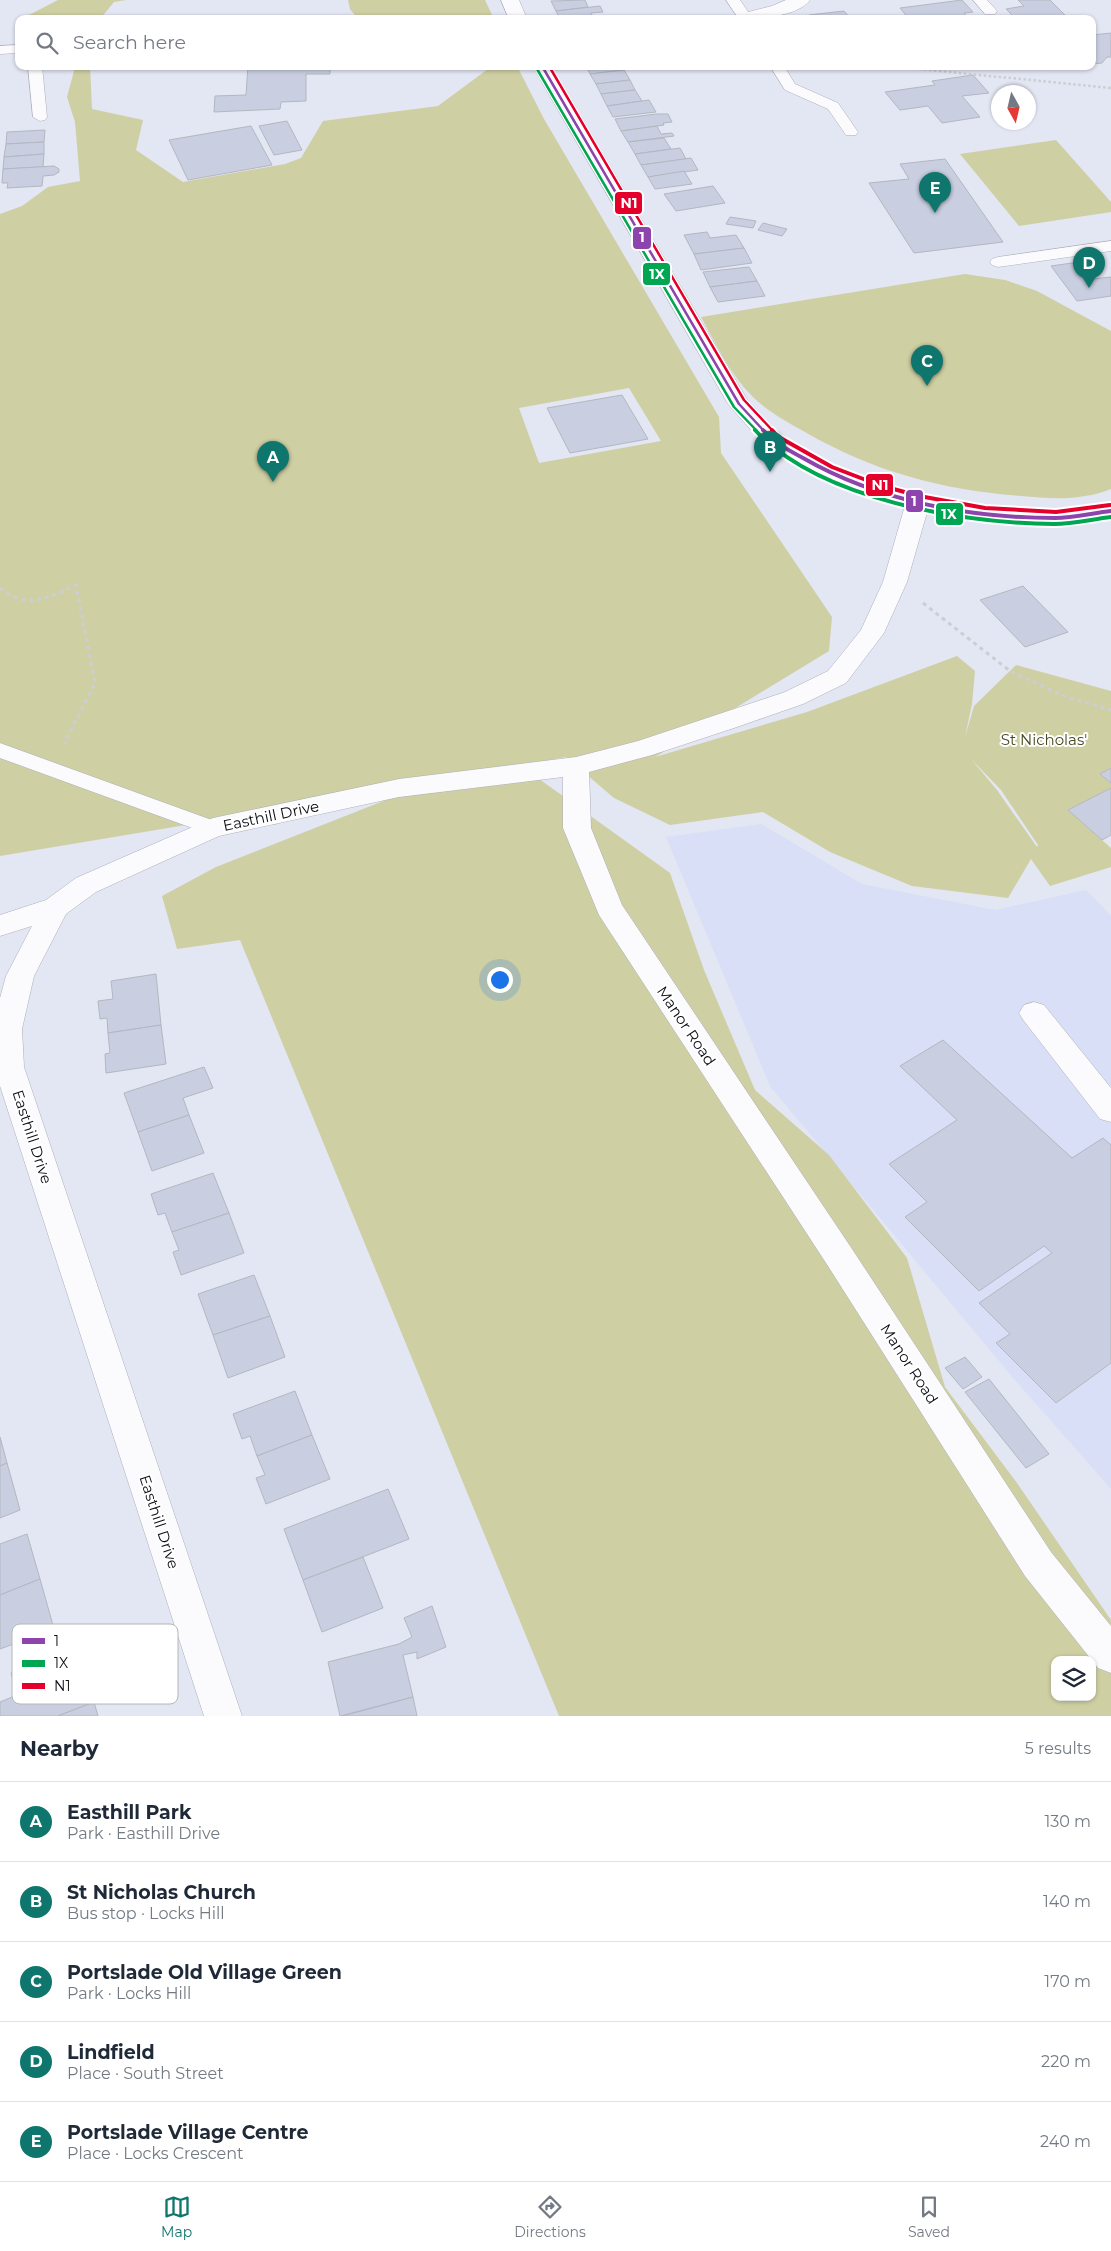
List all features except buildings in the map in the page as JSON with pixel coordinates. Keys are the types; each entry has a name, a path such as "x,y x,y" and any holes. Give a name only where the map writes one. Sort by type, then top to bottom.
{"street":[{"path":"510,0 516,15"},
{"path":"760,15 778,10 801,0"},
{"path":"544,70 739,404 773,442 821,468 877,490 918,502 984,514 1047,517 1111,511"},
{"path":"576,766 643,749 728,721 794,698 837,677 872,633 895,582 918,502"},
{"name":"Easthill Drive","path":"224,1716 9,1067 7,1029 20,976 56,908 86,885 213,828 399,788 576,766"},
{"name":"Manor Road","path":"576,766 577,828 609,908 840,1256 1038,1564 1111,1655"},
{"path":"0,926 56,908"},
{"path":"1034,1013 1111,1110"}],"lane":[{"path":"733,0 742,15"},
{"path":"980,0 990,11"},
{"path":"0,50 15,49"},
{"path":"36,70 40,117"},
{"path":"779,70 790,87 833,106 851,132"},
{"path":"998,262 1111,246"},
{"path":"0,750 213,828"}],"path":[{"path":"929,70 1111,88"},
{"path":"895,582 1010,671 1064,696 1111,710"},
{"path":"0,588 7,596 26,602 40,601 76,585 95,682 52,768"}],"shaded area":[{"path":"761,824 862,884 995,910 1086,890 1111,916 1111,1489 1015,1380 770,1086 666,837"}],"green space":[{"path":"58,0 126,0 114,2 103,15 29,15"},
{"path":"348,0 485,0 492,15 355,15 350,9"},
{"name":"St Nicholas'","path":"74,70 90,70 92,109 143,120 136,150 183,182 285,164 301,158 323,121 438,106 487,70 519,70 544,119 719,417 721,453 832,617 829,651 655,757 807,712 957,656 975,671 972,704 965,737 974,706 1016,665 1111,691 1111,768 1100,774 1111,783 1111,788 1068,810 1111,848 1111,867 1050,886 1031,859 1008,898 912,886 830,852 763,812 670,825 614,798 566,757 323,801 323,810 274,825 228,818 0,856 0,214 22,206 48,187 80,181 75,122 67,97","holes":["629,388 661,441 539,463 519,408","971,759 1001,790 1038,845 1037,847 997,790"]},
{"path":"1056,140 1111,202 1111,212 1019,226 960,154"},
{"path":"965,274 1005,280 1037,291 1111,331 1111,489 1092,495 1061,498 992,493 937,484 910,477 857,458 791,424 758,401 744,387 730,368 701,317"},
{"path":"528,771 670,873 704,970 755,1090 829,1155 907,1258 945,1387 1017,1483 1111,1620 1111,1716 559,1716 240,940 177,949 162,896 216,867 429,783"}],"transit line":[{"name":"1X","path":"538,70 734,407 770,446 826,479 875,497 917,508 984,520 1056,524 1111,517"},
{"name":"1","path":"544,70 739,404 773,441 829,473 877,491 918,502 984,514 1056,518 1111,511"},
{"name":"N1","path":"551,70 744,400 777,436 832,467 879,485 919,496 985,508 1056,512 1110,505"}],"place":[{"name":"Portslade Village Centre","path":"935,213"},
{"name":"Lindfield","path":"1089,288"},
{"name":"Portslade Old Village Green","path":"927,386"},
{"name":"St Nicholas Church","path":"770,472"},
{"name":"Easthill Park","path":"273,482"}]}
